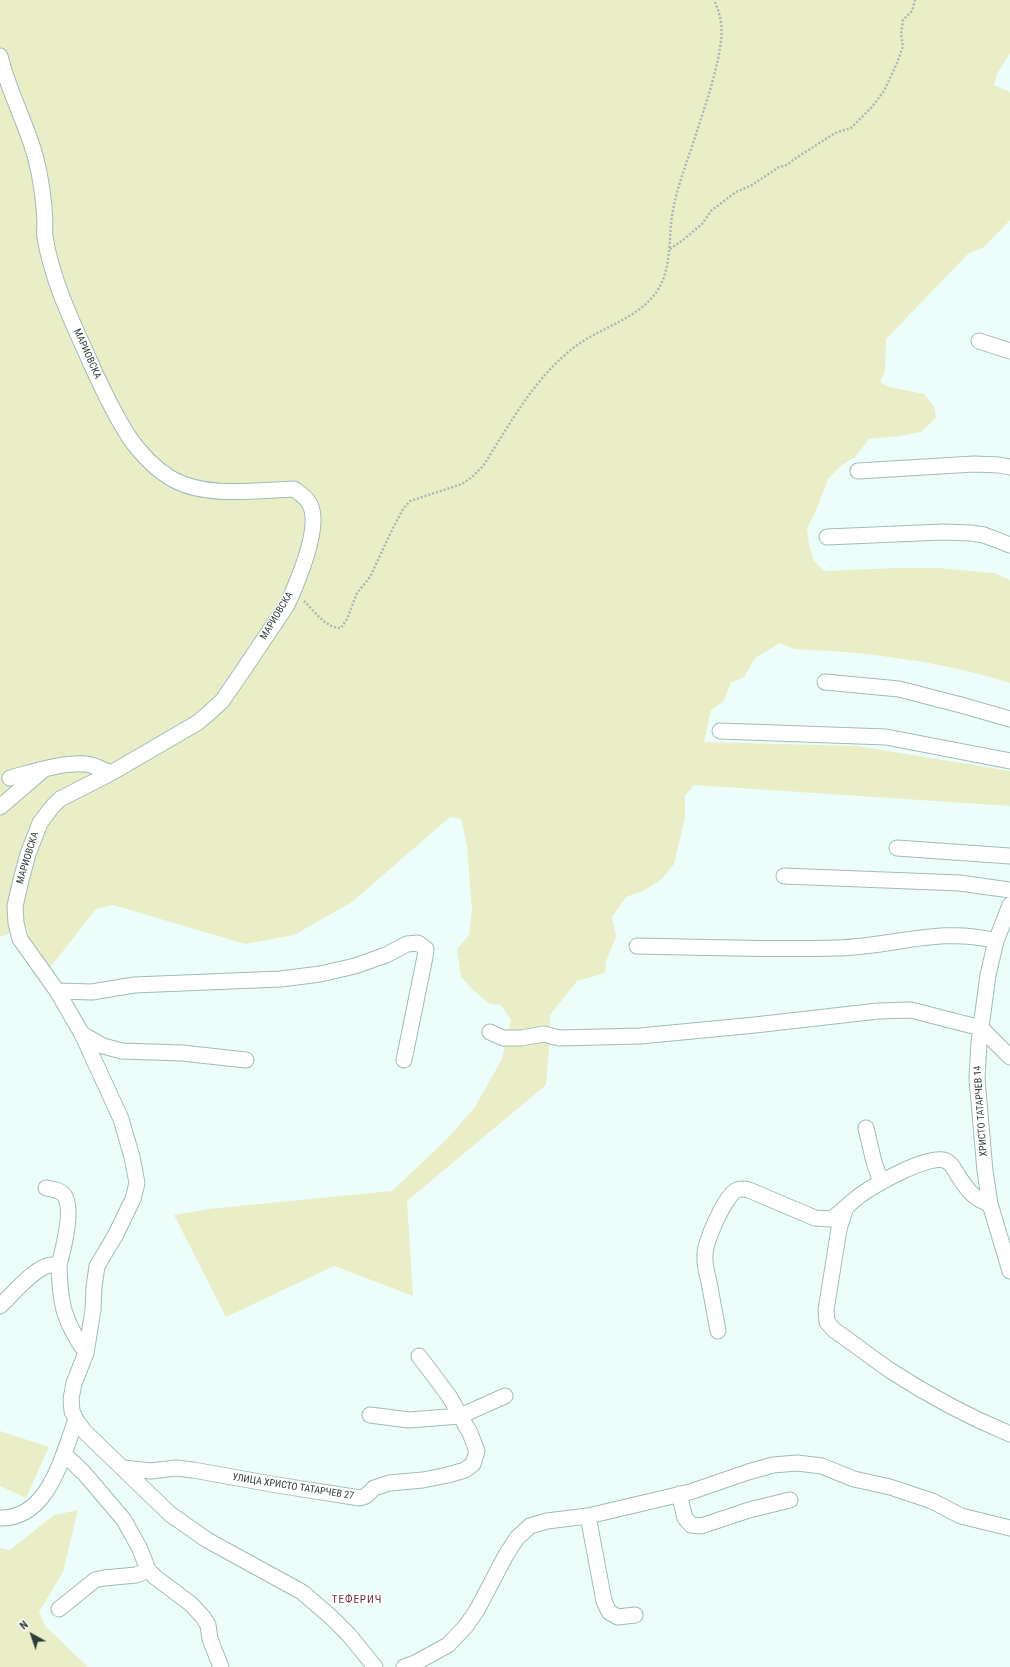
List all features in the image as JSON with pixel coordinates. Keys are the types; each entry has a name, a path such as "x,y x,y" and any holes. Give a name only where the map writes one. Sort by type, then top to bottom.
{"street":[{"name":"МАРИОВСКА","path":"0,56 36,158 41,186 45,235 49,256 67,309 114,413 130,438 149,461 175,480 190,487 206,490 228,491 294,489 307,500 312,510 310,542 287,605 222,701 197,723 111,773 60,799 40,823 28,854 23,873 15,906 16,923 20,939 57,991 82,1034 121,1119 132,1157 137,1183 133,1199 115,1236 97,1266 93,1310 86,1353 74,1383 71,1399 72,1411 76,1420"},
{"path":"979,341 1010,351"},
{"path":"858,471 974,464 1010,467"},
{"path":"827,537 944,532 971,533 984,535 1010,545"},
{"path":"825,682 899,689 1010,719"},
{"path":"720,732 886,737 1010,761"},
{"path":"10,778 46,768 74,764 91,765 111,773"},
{"path":"0,806 46,768"},
{"path":"897,848 1010,856"},
{"path":"784,876 960,883 1010,890"},
{"name":"ХРИСТО ТАТАРЧЕВ 14","path":"1010,905 996,941 988,975 981,1028 977,1079 981,1137 990,1204 1010,1271"},
{"path":"637,946 837,948 955,935 978,936 996,941"},
{"path":"57,991 92,992 134,985 281,979 320,974 355,966 386,955 407,944 418,943 426,949 404,1060"},
{"path":"490,1032 503,1038 521,1038 544,1034 558,1038 640,1036 897,1010 911,1010 924,1012 981,1028 1010,1056"},
{"path":"82,1034 103,1046 122,1051 182,1053 246,1060"},
{"path":"866,1128 874,1162 882,1182"},
{"path":"718,1331 705,1263 705,1249 707,1241 724,1205 732,1193 741,1188 820,1219 831,1219 846,1206 882,1182 917,1165 944,1159 948,1162 972,1195 977,1199 990,1204"},
{"path":"46,1188 57,1190 64,1194 67,1203 68,1214 59,1266 59,1289 64,1314 74,1335 86,1353"},
{"path":"846,1206 839,1229 826,1310 827,1322 834,1330 914,1386 989,1425 1010,1434"},
{"path":"0,1306 34,1274 49,1266 59,1266"},
{"name":"УЛИЦА ХРИСТО ТАТАРЧЕВ 27","path":"124,1468 151,1471 176,1468 193,1470 360,1498 366,1496 374,1488 389,1483 423,1480 464,1470 473,1464 477,1451 470,1433 449,1396 419,1356"},
{"path":"370,1415 409,1420 460,1416 505,1396"},
{"path":"0,1518 11,1518 30,1509 43,1498 54,1479 76,1420"},
{"path":"76,1420 85,1432 170,1514 207,1540 302,1592 340,1626 374,1667"},
{"path":"64,1454 84,1473 124,1520 140,1550 148,1570 191,1604 203,1617 208,1625 210,1638 221,1667"},
{"path":"404,1667 415,1663 448,1645 466,1626 477,1610 506,1555 517,1538 530,1526 547,1521 588,1516 679,1494 773,1465 810,1464 822,1466 854,1479 890,1487 932,1501 961,1516 1010,1528"},
{"path":"679,1494 685,1518 691,1525 701,1526 749,1510 790,1500"},
{"path":"588,1516 604,1600 609,1612 618,1617 635,1615"},
{"path":"59,1609 95,1580 136,1575 148,1570"}],"path":[{"path":"293,591 327,623 335,628 341,628 347,619 357,593 370,577 403,509 410,501 462,484 472,477 483,466 537,383 557,362 573,348 630,316 656,293 666,272 675,198 712,82 721,40 720,11 714,0"},
{"path":"670,249 702,224 711,211 736,192 752,185 779,166 787,165 834,133 851,128 871,108 884,91 897,63 903,46 901,34 903,20 912,11 915,0"}],"green space":[{"path":"0,0 1010,0 1010,53 997,74 994,85 1010,92 1010,220 984,247 968,254 886,339 885,371 880,382 889,387 924,394 934,406 936,418 921,432 869,439 855,457 842,465 828,479 807,529 809,545 814,561 824,571 938,568 994,573 1010,580 1010,683 984,675 930,663 849,652 794,649 780,643 755,658 744,677 731,683 723,702 711,710 704,742 857,746 1010,771 1010,806 694,785 685,796 685,818 674,864 662,879 643,891 626,897 612,917 616,937 606,961 605,973 577,981 550,1015 546,1085 407,1201 413,1296 334,1266 226,1317 174,1215 208,1209 392,1191 447,1139 475,1107 502,1059 511,1020 501,1005 490,1004 473,990 461,977 457,949 469,935 472,910 467,846 461,819 450,817 352,902 294,935 245,944 113,905 96,909 49,969 32,944 27,927 0,937"},
{"path":"0,1431 49,1447 26,1498 0,1486"},
{"path":"78,1510 63,1572 39,1612 45,1626 88,1667 0,1667 0,1548 10,1550 54,1515"}],"district":[{"name":"ТЕФЕРИЧ","path":"357,1600"}]}
